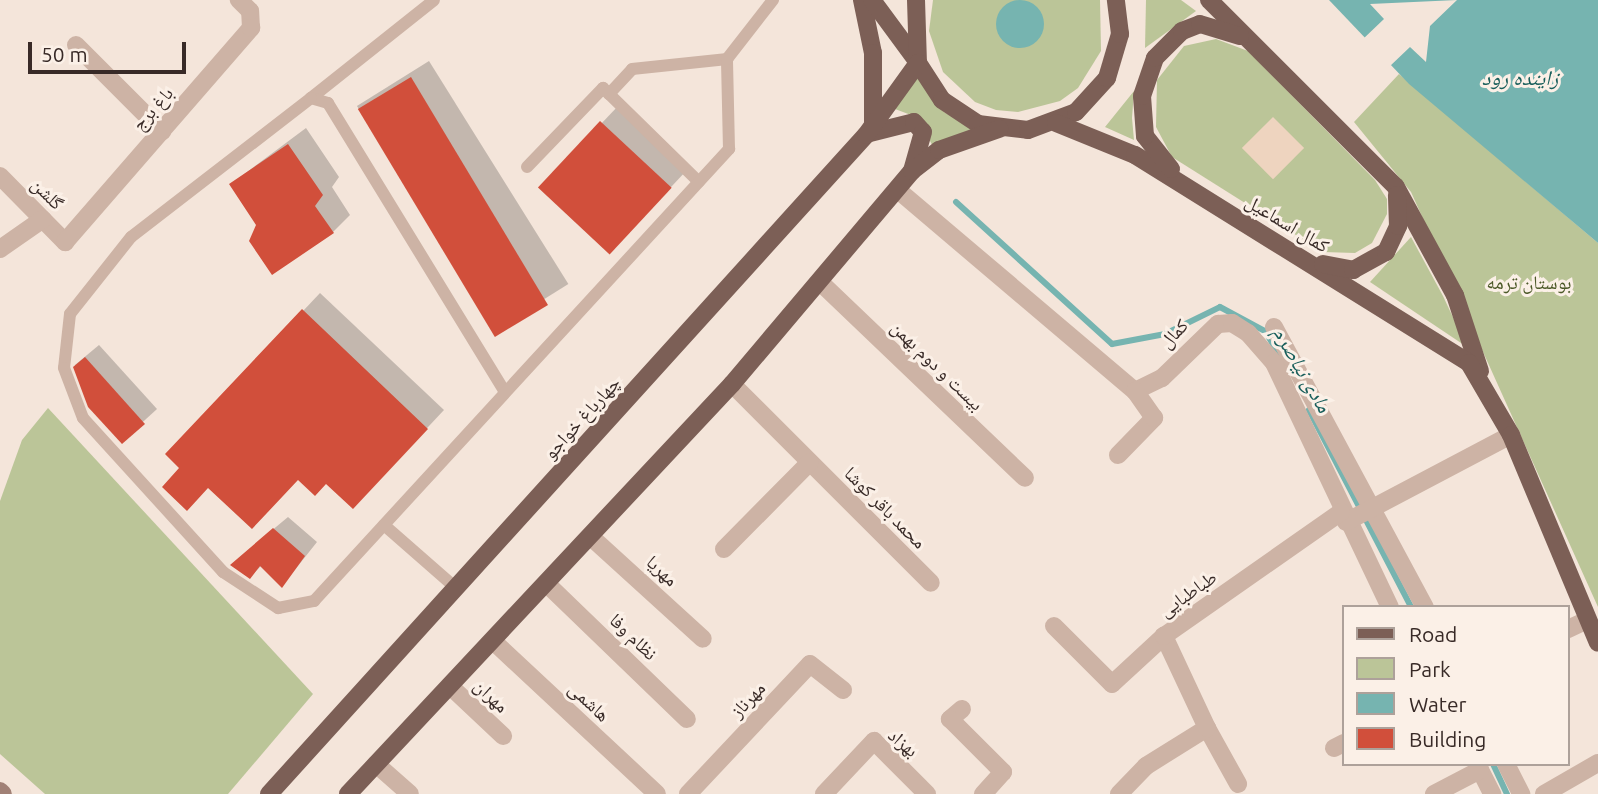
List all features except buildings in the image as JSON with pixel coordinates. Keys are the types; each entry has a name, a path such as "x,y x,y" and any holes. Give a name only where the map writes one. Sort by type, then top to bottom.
{"main road":[{"path":"348,794 548,585 732,384 899,191 912,171 923,132 914,122 884,125 869,130 873,53 862,0"},
{"path":"872,0 950,107 999,129"},
{"path":"916,0 918,63"},
{"path":"912,171 949,146 999,129 1056,123 1094,97 1107,78 1120,34 1116,0"},
{"name":"کمال اسماعیل","path":"1209,0 1268,53 1396,187 1455,295 1483,381 1511,435 1598,643"},
{"path":"1188,187 1145,136 1142,96 1154,58 1182,31 1200,24 1227,28 1268,53"},
{"name":"چهارباغ خواجو","path":"269,794 869,130 918,63"},
{"name":"کمال اسماعیل","path":"1056,123 1112,143 1427,331 1483,381"},
{"path":"1296,255 1338,268 1368,265 1385,252 1398,226 1396,187"}],"street":[{"name":"باغ برج","path":"65,242 251,28 250,11 239,0"},
{"path":"76,45 162,131"},
{"name":"گلشن","path":"2,182 65,242"},
{"path":"899,191 1135,391 1154,418 1118,455"},
{"path":"0,248 43,219"},
{"name":"بیست و دوم بهمن","path":"821,283 1025,478"},
{"name":"کمال","path":"1135,391 1162,378 1205,331 1232,323 1274,363 1344,517 1389,605"},
{"path":"1274,327 1424,605"},
{"name":"محمد باقر کوشا","path":"732,384 931,583"},
{"name":"طباطبایی","path":"1238,784 1207,728 1164,636 1344,517 1374,509 1511,435"},
{"path":"724,549 810,462"},
{"name":"مهریا","path":"591,537 703,639"},
{"name":"نظام وفا","path":"548,585 687,719"},
{"path":"1570,628 1587,620"},
{"path":"1054,626 1112,684 1164,636"},
{"name":"هاشمی","path":"493,641 657,794"},
{"name":"مهرناز","path":"688,794 810,664 843,690"},
{"name":"مهران","path":"450,686 503,736"},
{"path":"962,709 950,719 1003,772 983,794"},
{"path":"1119,794 1146,766 1207,728"},
{"name":"بهزاد","path":"824,794 874,741 927,794"},
{"path":"1544,794 1598,763"},
{"path":"376,764 410,794"},
{"path":"1507,766 1521,794"},
{"path":"1434,794 1478,767 1492,794"}],"lane":[{"path":"434,0 311,99 131,237 70,314 64,368 83,418 223,572 278,608 314,601 729,149 726,59 772,0"},
{"path":"609,94 632,69 726,59"},
{"path":"527,167 603,88 699,182"},
{"path":"311,99 328,103 506,392"},
{"path":"384,525 456,588"}],"green space":[{"path":"933,0 1100,0 1101,51 1078,88 1060,101 1018,112 996,110 975,102 943,72 929,31"},
{"path":"1146,0 1181,0 1196,11 1145,48"},
{"path":"1216,39 1248,51 1375,180 1387,199 1387,214 1372,243 1355,253 1323,252 1172,157 1156,127 1157,80 1184,46"},
{"name":"بوستان ترمه","path":"1399,74 1598,243 1598,607 1411,192 1354,122"},
{"path":"917,76 944,112 974,129 932,145 919,118 895,109"},
{"path":"1134,91 1132,118 1134,140 1105,127"},
{"path":"1411,237 1443,296 1467,347 1370,282"},
{"path":"48,408 313,694 228,794 45,794 0,754 0,501 22,440"}],"shaded area":[{"path":"1273,117 1304,148 1273,179 1242,148"}],"water":[{"path":"1020,0 1029,1 1037,7 1043,15 1043,33 1037,41 1029,47 1020,48 1011,47 1003,41 997,33 996,24 997,15 1003,7 1011,1"},
{"name":"زاینده رود","path":"1329,0 1598,0 1598,243 1409,84"}],"pier":[{"path":"1457,0 1430,26 1426,62 1410,47 1389,67 1362,40 1384,19 1370,4"}],"waterway":[{"name":"مادی نیاصرم","path":"956,202 1112,344 1165,334 1220,307 1265,331 1284,363"},
{"name":"مادی نیاصرم","path":"1309,410 1410,605"},
{"name":"مادی نیاصرم","path":"1494,766 1507,794"}]}
